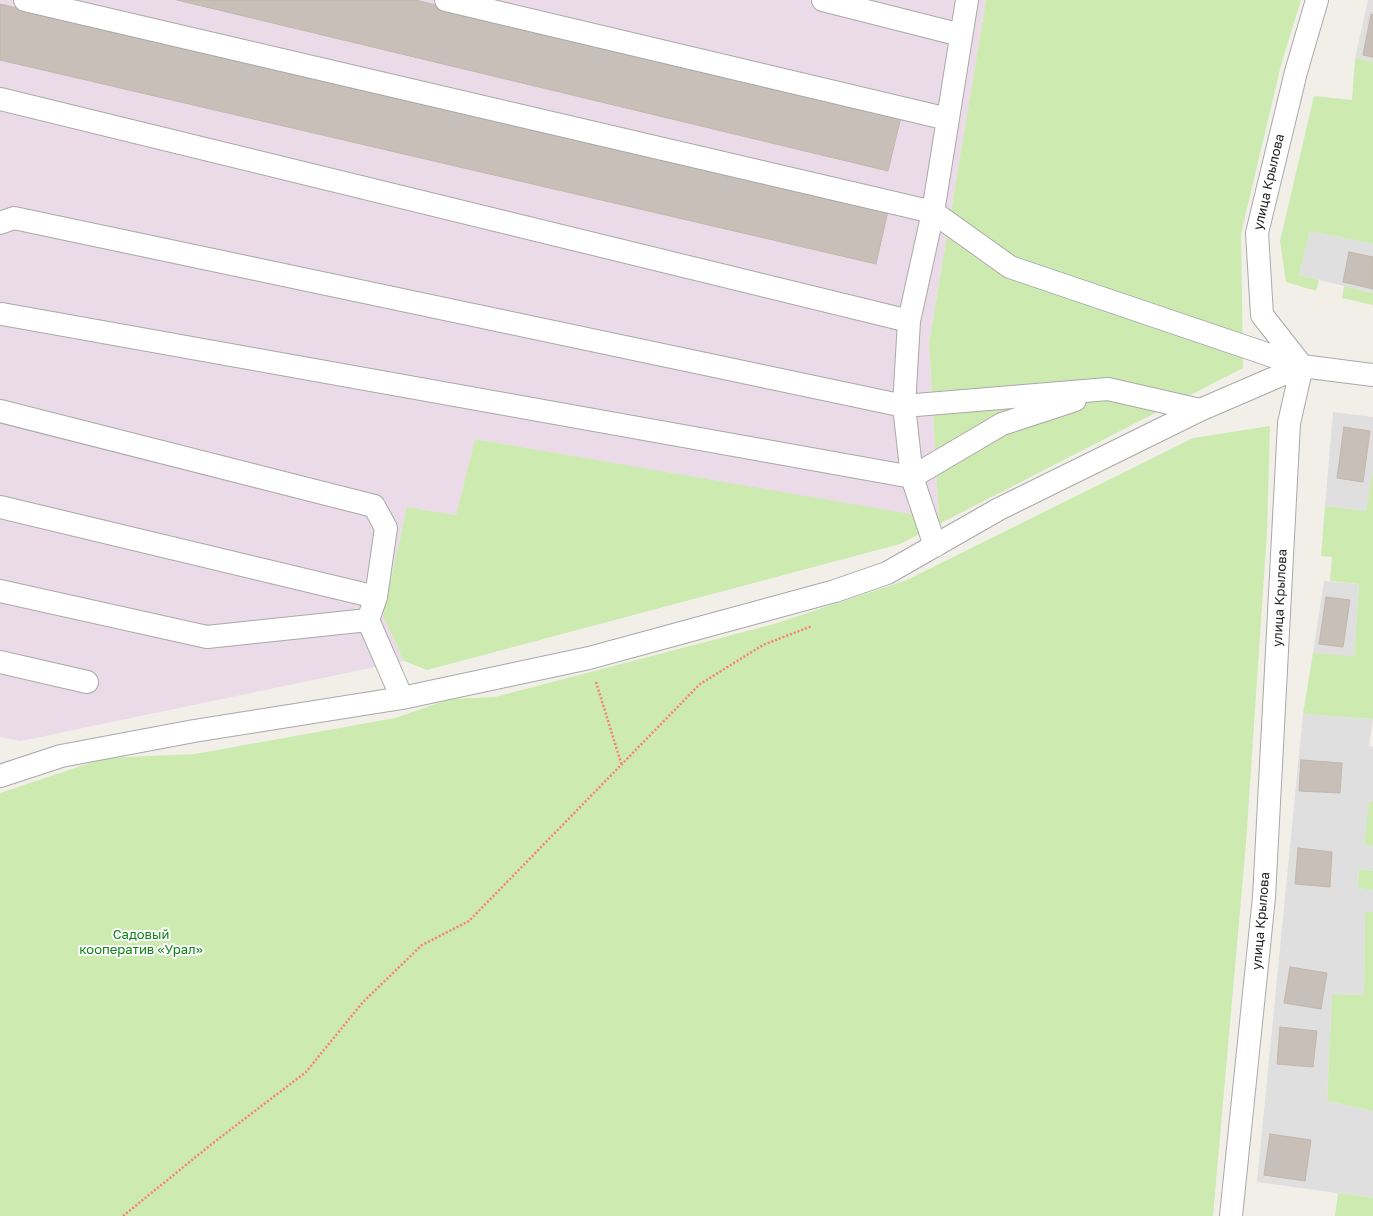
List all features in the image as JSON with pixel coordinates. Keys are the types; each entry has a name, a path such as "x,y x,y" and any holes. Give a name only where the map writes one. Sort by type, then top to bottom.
{"street":[{"path":"25,0 933,212 1010,267 1302,366 1373,375"},
{"path":"446,0 948,119"},
{"path":"823,0 961,35"},
{"path":"935,546 912,476 904,406 909,321 933,212 967,0"},
{"name":"улица Крылова","path":"1232,1216 1264,897 1289,423 1302,366 1262,315 1256,233 1296,72 1317,0"},
{"path":"0,99 909,321"},
{"path":"0,223 14,218 904,406 1108,389 1200,410"},
{"path":"2,314 912,476 1002,424 1108,389"},
{"path":"0,776 61,756 194,731 402,698 589,658 835,591 887,573 999,509 1200,410 1302,366"},
{"path":"0,411 374,506 386,528 376,596 368,620 402,698"},
{"path":"0,507 376,596"},
{"path":"0,591 208,637 368,620"},
{"path":"0,662 87,682"}],"path":[{"path":"123,1216 213,1143 306,1072 363,1002 422,945 469,921 622,766 700,684 763,645 812,626"},
{"path":"589,658 622,766"}],"shaded area":[{"path":"0,0 986,0 929,343 939,520 475,439 456,515 407,507 383,616 404,661 21,741 0,737"},
{"path":"1368,0 1373,0 1373,62 1355,58"},
{"path":"1310,231 1373,244 1373,293 1299,275"},
{"path":"1333,412 1373,417 1373,471 1366,511 1325,506"},
{"path":"1324,581 1359,584 1354,657 1313,653"},
{"path":"1303,714 1373,719 1369,746 1373,747 1373,802 1369,802 1364,845 1373,846 1373,871 1359,869 1358,888 1373,890 1373,912 1365,912 1364,995 1332,994 1327,1101 1373,1111 1373,1198 1257,1182"}],"green space":[{"path":"986,0 1301,0 1281,65 1241,234 1243,368 900,544 427,670 404,661 383,616 407,507 456,515 475,439 939,519 929,343"},
{"path":"1355,58 1373,62 1373,244 1310,231 1299,275 1319,280 1316,291 1286,282 1280,241 1314,96 1352,100"},
{"path":"1344,286 1373,293 1373,305 1342,298"},
{"name":"Садовый кооператив «Урал»","path":"1270,426 1267,532 1246,843 1213,1216 0,1216 0,793 105,758 195,754 395,718 450,699 495,697 774,624 907,580 1193,438"},
{"path":"1373,471 1373,719 1303,714 1313,653 1354,656 1359,584 1330,581 1332,557 1321,556 1325,506 1366,511"},
{"path":"1369,802 1373,802 1373,846 1364,845"},
{"path":"1359,869 1373,871 1373,890 1358,888"},
{"path":"1365,912 1373,912 1373,1111 1327,1101 1332,994 1364,995"},
{"path":"1338,1193 1373,1198 1373,1216 1335,1216"}],"building":[{"path":"177,0 415,0 901,117 888,171"},
{"path":"0,4 888,211 876,264 0,60"},
{"path":"1371,14 1373,15 1373,57 1363,55"},
{"path":"1349,252 1373,257 1373,289 1343,282"},
{"path":"1344,427 1370,431 1363,482 1337,478"},
{"path":"1326,597 1350,600 1343,647 1319,644"},
{"path":"1301,760 1342,763 1340,793 1299,791"},
{"path":"1298,848 1332,852 1330,887 1295,884"},
{"path":"1290,967 1327,973 1321,1009 1284,1003"},
{"path":"1280,1027 1317,1031 1313,1067 1277,1064"},
{"path":"1270,1134 1311,1140 1305,1181 1264,1175"}]}
